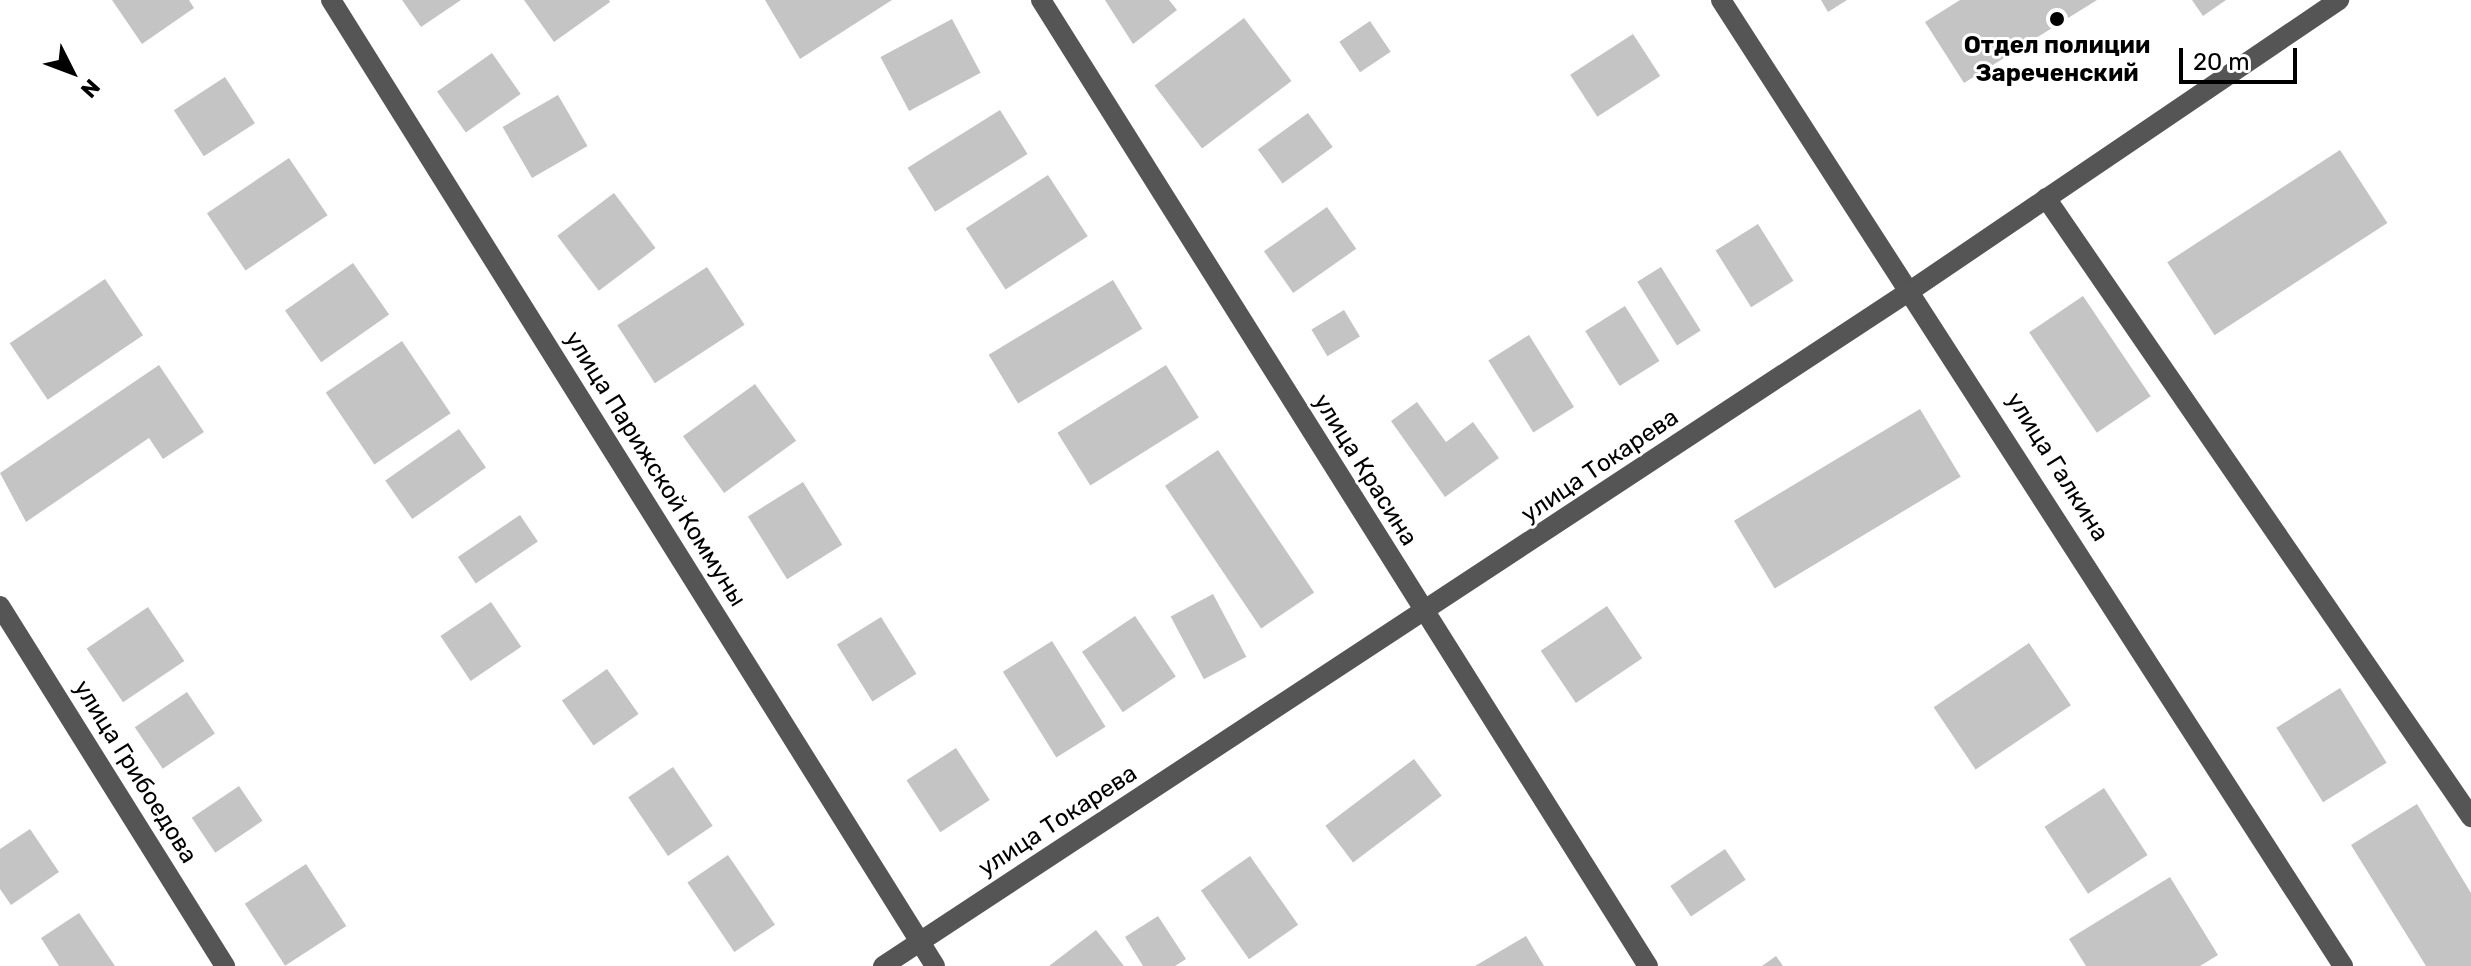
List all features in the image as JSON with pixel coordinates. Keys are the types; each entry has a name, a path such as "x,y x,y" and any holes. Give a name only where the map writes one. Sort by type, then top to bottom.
{"street":[{"name":"улица Парижской Коммуны","path":"331,0 935,966"},
{"name":"улица Красина","path":"1041,0 1648,966"},
{"name":"улица Галкина","path":"1721,0 1913,289 2343,966"},
{"name":"улица Токарева","path":"883,966 1913,289 2339,0"},
{"path":"2046,198 2471,817"},
{"name":"улица Грибоедова","path":"0,606 225,966"}],"building":[{"path":"112,0 189,0 194,8 142,44"},
{"path":"402,0 461,0 421,27"},
{"path":"524,0 609,0 610,2 554,42"},
{"path":"765,0 892,0 800,59"},
{"path":"1105,0 1169,0 1177,10 1133,44"},
{"path":"1821,0 1847,0 1828,12"},
{"path":"1960,0 2097,0 1964,83 1925,22"},
{"path":"2192,0 2226,0 2203,16"},
{"path":"1244,18 1292,81 1202,148 1155,85"},
{"path":"952,19 981,73 909,111 880,57"},
{"path":"1370,21 1391,52 1360,72 1339,42"},
{"path":"1633,34 1660,76 1597,117 1570,75"},
{"path":"492,53 521,94 466,132 437,91"},
{"path":"225,77 255,123 204,156 174,110"},
{"path":"558,95 588,146 532,178 503,127"},
{"path":"1000,110 1028,154 935,212 908,168"},
{"path":"1308,113 1333,147 1283,183 1258,149"},
{"path":"2340,150 2387,223 2215,335 2167,262"},
{"path":"289,158 328,215 246,271 207,213"},
{"path":"1048,175 1088,236 1006,290 966,228"},
{"path":"614,193 656,248 599,291 557,236"},
{"path":"1327,207 1356,249 1293,293 1264,251"},
{"path":"1758,224 1794,281 1751,307 1716,250"},
{"path":"353,263 389,315 321,362 285,311"},
{"path":"707,267 745,325 655,383 617,325"},
{"path":"1661,267 1701,331 1677,345 1637,282"},
{"path":"105,279 143,335 48,400 10,343"},
{"path":"1113,280 1142,329 1018,404 989,355"},
{"path":"2083,296 2151,396 2097,433 2029,332"},
{"path":"1625,306 1659,361 1620,386 1585,331"},
{"path":"1344,310 1360,337 1327,356 1311,330"},
{"path":"1529,335 1574,407 1533,433 1488,360"},
{"path":"402,341 451,413 374,465 326,392"},
{"path":"159,365 204,432 163,459 149,438 26,522 0,473"},
{"path":"1166,365 1199,418 1090,485 1057,433"},
{"path":"755,384 796,441 724,493 683,436"},
{"path":"1417,402 1446,442 1473,422 1499,458 1445,497 1391,421"},
{"path":"1920,409 1961,477 1775,588 1734,521"},
{"path":"459,429 486,468 412,519 385,481"},
{"path":"1218,450 1314,593 1261,628 1165,486"},
{"path":"803,482 842,545 787,579 748,516"},
{"path":"520,515 538,542 476,583 458,557"},
{"path":"1213,594 1246,657 1204,679 1171,617"},
{"path":"491,602 521,647 471,681 440,636"},
{"path":"1607,606 1642,658 1576,703 1541,651"},
{"path":"148,607 184,661 123,702 87,648"},
{"path":"1135,616 1176,677 1123,712 1082,652"},
{"path":"881,617 917,674 872,701 837,645"},
{"path":"1052,641 1106,727 1056,757 1003,672"},
{"path":"2029,643 2071,705 1976,769 1934,707"},
{"path":"607,669 639,714 593,746 562,701"},
{"path":"2340,688 2387,763 2323,802 2276,728"},
{"path":"187,692 215,733 163,769 135,727"},
{"path":"956,748 990,800 940,832 907,780"},
{"path":"1414,759 1442,796 1353,863 1325,826"},
{"path":"673,767 713,826 668,856 628,797"},
{"path":"239,786 262,821 215,853 192,818"},
{"path":"2104,788 2148,855 2088,894 2044,827"},
{"path":"2417,804 2471,893 2471,966 2426,966 2351,845"},
{"path":"30,829 59,872 11,905 0,889 0,849"},
{"path":"1725,849 1746,880 1691,917 1670,886"},
{"path":"728,855 775,925 734,952 687,882"},
{"path":"1250,856 1298,925 1249,959 1201,890"},
{"path":"306,864 346,926 285,966 245,904"},
{"path":"2170,877 2218,955 2200,966 2086,966 2069,939"},
{"path":"79,913 115,966 59,966 41,938"},
{"path":"1158,916 1186,959 1175,966 1143,966 1125,937"},
{"path":"1096,930 1124,966 1049,966"},
{"path":"1526,936 1544,966 1475,966"},
{"path":"1776,956 1783,966 1762,966"}],"place":[{"name":"Отдел полиции Зареченский","path":"2057,19"}]}
